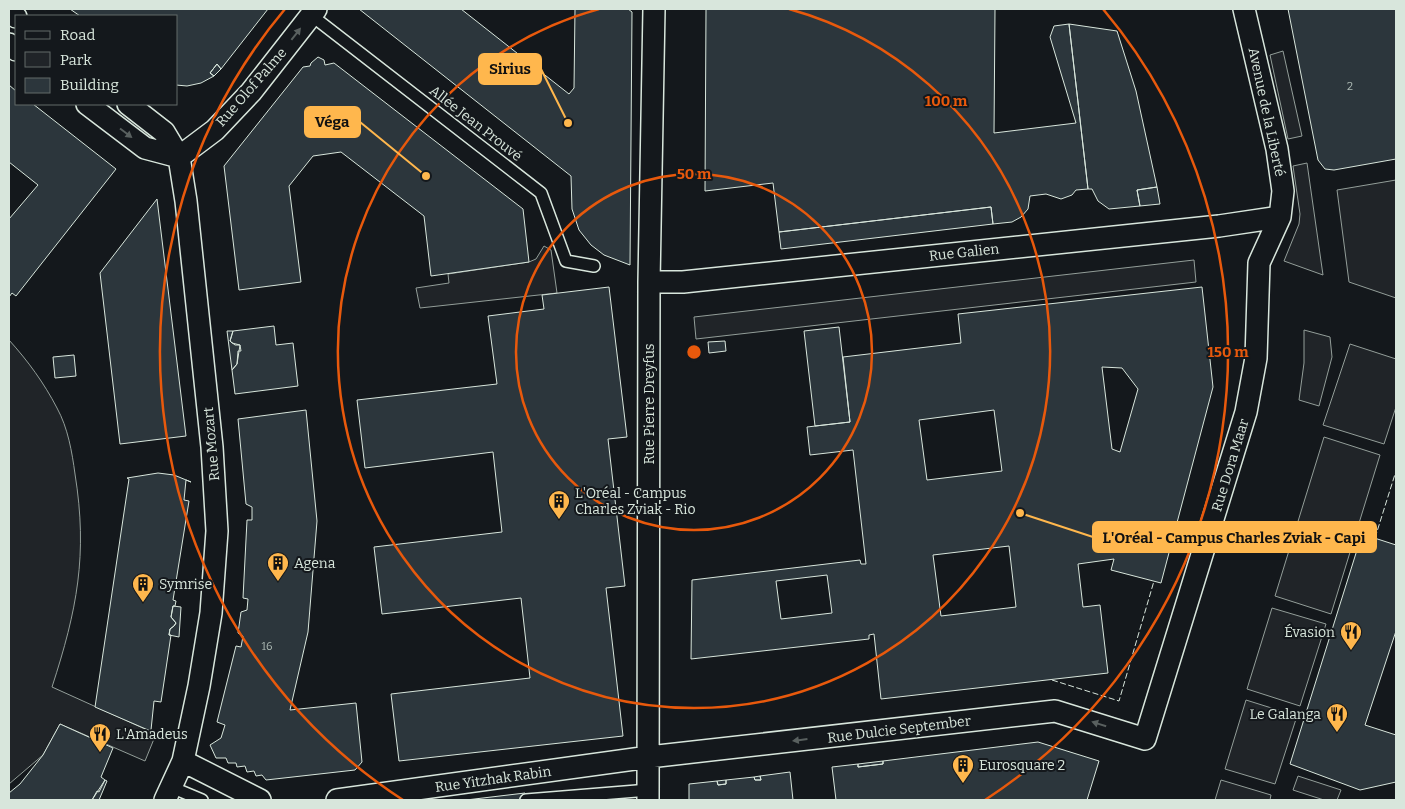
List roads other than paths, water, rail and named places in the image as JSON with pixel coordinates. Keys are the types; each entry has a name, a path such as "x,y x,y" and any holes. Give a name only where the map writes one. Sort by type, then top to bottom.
{"street":[{"name":"Rue Pierre Dreyfus","path":"649,795 649,282 654,9"},
{"name":"Avenue de la Liberté","path":"1244,9 1277,149 1283,190 1280,217"},
{"name":"Rue Olof Palme","path":"179,158 215,130 251,92 314,12"},
{"path":"88,105 145,148 179,158"},
{"name":"Rue Mozart","path":"129,105 164,132 179,158 186,201 212,447 217,531 211,612 199,686 183,761 168,794"},
{"name":"Rue Galien","path":"649,282 682,282 741,276 1219,226 1280,217"},
{"name":"Rue Dora Maar","path":"1145,739 1246,412 1256,358 1258,263 1280,217"},
{"name":"Rue Dulcie September","path":"649,757 1055,711 1145,739"},
{"name":"Rue Yitzhak Rabin","path":"337,800 649,757"},
{"path":"183,761 260,800"}],"lane":[{"name":"Allée Jean Prouvé","path":"314,12 541,192 566,261 594,266"},
{"path":"168,794 202,800"},
{"path":"526,800 649,795"}],"place":[{"name":"Sirius","path":"568,123"},
{"name":"Véga","path":"426,176"},
{"name":"L'Oréal - Campus Charles Zviak - Capi","path":"1020,513"},
{"name":"L'Oréal - Campus Charles Zviak - Rio","path":"559,520"},
{"name":"Agena","path":"278,582"},
{"name":"Symrise","path":"143,603"},
{"name":"Évasion","path":"1351,651"},
{"name":"Le Galanga","path":"1337,733"},
{"name":"L'Amadeus","path":"100,753"},
{"name":"Eurosquare 2","path":"963,784"}]}
